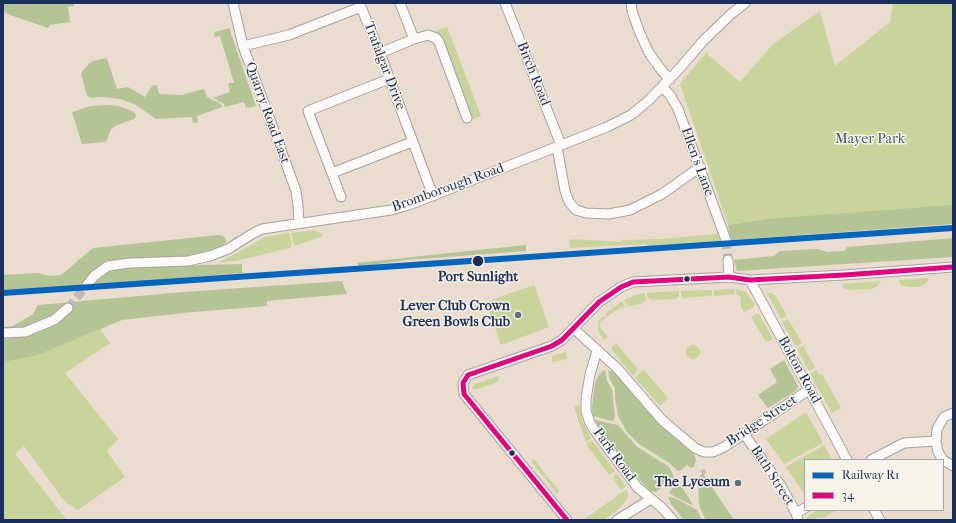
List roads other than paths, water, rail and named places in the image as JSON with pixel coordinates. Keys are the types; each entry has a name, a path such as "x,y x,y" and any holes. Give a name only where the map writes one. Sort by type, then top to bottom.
{"street":[{"name":"Quarry Road East","path":"234,3 242,46 296,191 299,223"},
{"path":"400,3 414,39"},
{"name":"Birch Road","path":"504,3 559,146 565,191 569,202 576,210 599,215 630,210 662,194 700,168"},
{"path":"631,3 632,11 639,31 649,54 670,79"},
{"name":"Bromborough Road","path":"87,285 94,276 108,266 130,263 188,261 228,250 262,229 410,206 607,127 631,115 670,79 703,41 745,3"},
{"name":"Trafalgar Drive","path":"242,46 289,35 361,7 380,53 433,196"},
{"path":"380,53 428,35 436,38 439,42 468,118"},
{"path":"341,197 308,111 389,79"},
{"name":"Ellen's Lane","path":"662,87 670,95 678,109 726,240"},
{"path":"332,173 412,142"},
{"path":"728,260 729,277"},
{"path":"567,520 464,394 463,383 468,375 552,346 562,340 599,302 621,287 633,282 729,277 750,280 953,268"},
{"name":"Bolton Road","path":"750,280 846,459"},
{"path":"3,333 25,332 54,320 68,308"},
{"path":"573,328 597,351"},
{"name":"Bridge Street","path":"597,351 617,368 662,420 694,448 704,452 713,452 744,434 810,390"},
{"name":"Park Road","path":"597,351 589,380 586,400 586,411 590,422 597,434 637,487 661,507 673,520"},
{"path":"942,459 938,452 936,441 937,429 944,417 953,413"},
{"name":"Bath Street","path":"744,434 781,486 797,517"},
{"path":"873,459 904,443 936,441"},
{"path":"944,461 953,466"},
{"path":"617,520 651,498"},
{"path":"797,517 804,509"},
{"path":"875,511 880,520"}],"tunnel":[{"path":"726,240 728,260"},
{"path":"68,308 87,285"}],"rail line":[{"name":"R1","path":"3,293 953,228"}],"place":[{"name":"Port Sunlight","path":"478,261"},
{"name":"Lever Club Crown Green Bowls Club","path":"518,315"},
{"name":"The Lyceum","path":"738,483"}],"park label":[{"name":"Mayer Park","path":"870,140"}]}
